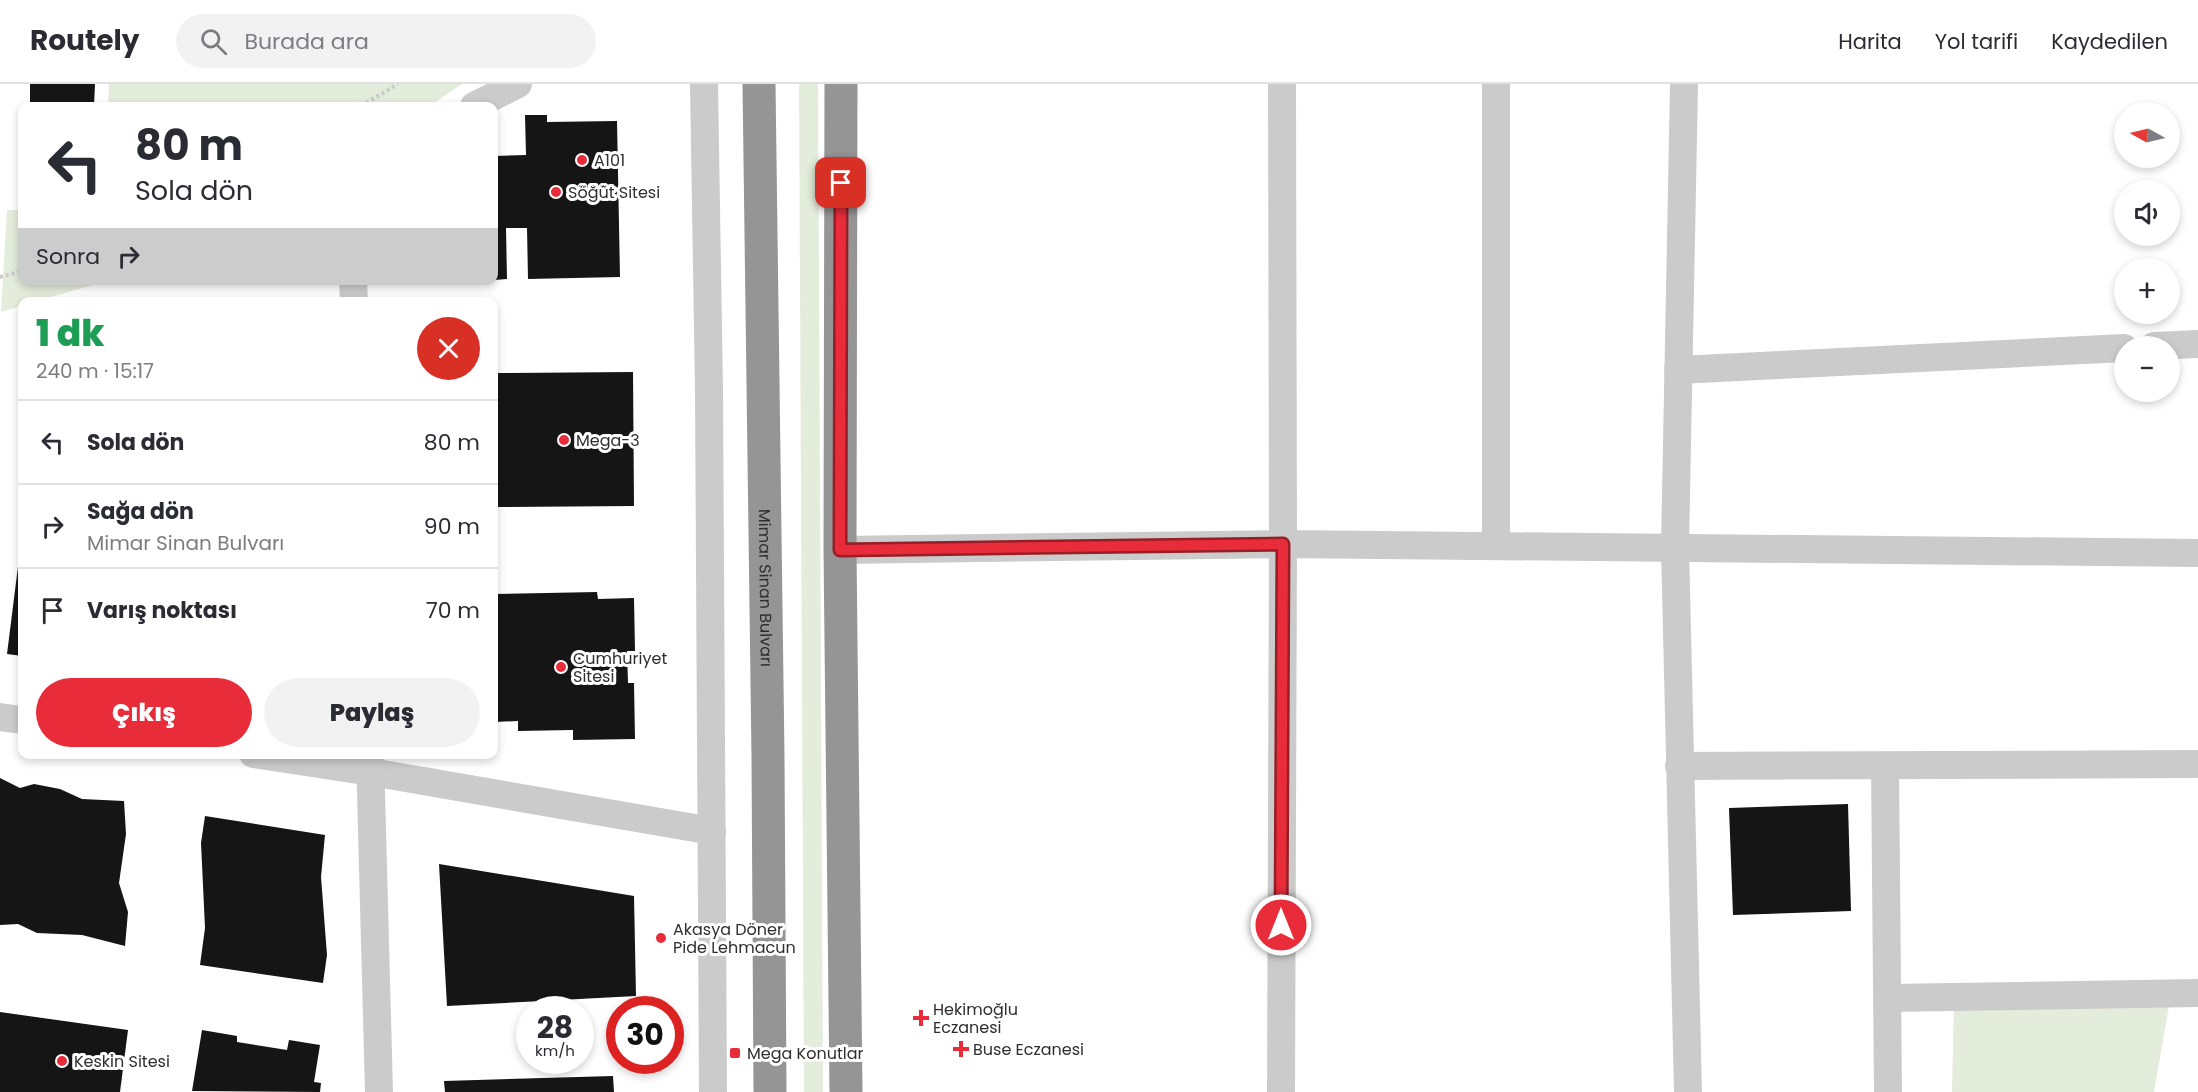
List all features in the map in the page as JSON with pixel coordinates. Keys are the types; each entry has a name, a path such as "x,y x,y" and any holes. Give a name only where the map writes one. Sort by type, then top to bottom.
{"highway":[{"name":"Mimar Sinan Bulvarı","path":"759,84 770,1092"},
{"path":"841,84 840,550 846,1092"}],"street":[{"path":"482,102 518,84"},
{"path":"704,84 710,402 713,1092"},
{"path":"1281,1092 1282,84"},
{"path":"1496,84 1496,545"},
{"path":"1684,84 1675,547 1688,1092"},
{"path":"2180,345 2198,344"},
{"path":"1678,370 2114,348"},
{"path":"840,550 1283,544 2198,553"},
{"path":"0,717 18,719"},
{"path":"318,759 370,763 712,831"},
{"path":"370,763 379,1092"},
{"path":"1679,766 2198,764"},
{"path":"1885,766 1888,1092"},
{"path":"1888,998 2198,993"}],"path":[{"path":"368,102 398,84"},
{"path":"0,277 18,272"}],"green space":[{"path":"109,84 462,84 434,102 108,102"},
{"path":"799,84 818,84 823,1092 804,1092"},
{"path":"7,210 18,210 18,285 92,285 51,297 18,297 18,307 1,312"},
{"path":"2170,1000 2154,1092 1952,1092 1954,1003"}],"building":[{"path":"30,84 95,84 94,102 30,102"},
{"name":"Söğüt Sitesi","path":"525,115 547,115 547,122 617,121 620,277 528,279 527,228 506,228 507,279 498,280 498,156 526,155"},
{"name":"Mega-3","path":"633,372 634,506 498,507 498,373"},
{"path":"18,567 18,655 7,654"},
{"name":"Cumhuriyet Sitesi","path":"597,592 598,599 634,598 635,651 627,651 628,683 634,683 635,739 573,740 573,730 518,731 518,721 498,722 498,594"},
{"path":"0,778 20,788 34,784 60,789 82,799 124,801 126,834 119,883 128,912 125,946 82,935 37,933 18,924 0,925"},
{"path":"1848,804 1851,911 1733,915 1729,808"},
{"path":"205,816 325,835 321,877 327,955 323,983 200,965 205,928 201,843"},
{"path":"439,864 634,896 636,996 594,998 594,996 516,996 516,1002 447,1006"},
{"name":"Keskin Sitesi","path":"0,1012 128,1030 120,1092 0,1092"},
{"path":"202,1030 237,1036 237,1042 287,1050 289,1040 320,1045 314,1082 321,1083 320,1092 192,1091"},
{"path":"613,1076 614,1092 445,1092 444,1081"}],"place":[{"name":"A101","path":"582,160"},
{"name":"Söğüt Sitesi","path":"556,192"},
{"name":"Mega-3","path":"564,440"},
{"name":"Cumhuriyet Sitesi","path":"561,667"},
{"name":"Akasya Döner Pide Lehmacun","path":"661,938"},
{"name":"Hekimoğlu Eczanesi","path":"921,1018"},
{"name":"Buse Eczanesi","path":"961,1049"},
{"name":"Mega Konutlar","path":"735,1053"},
{"name":"Keskin Sitesi","path":"62,1061"}],"route":[{"path":"841,183 840,550 1283,544 1281,925"}]}
